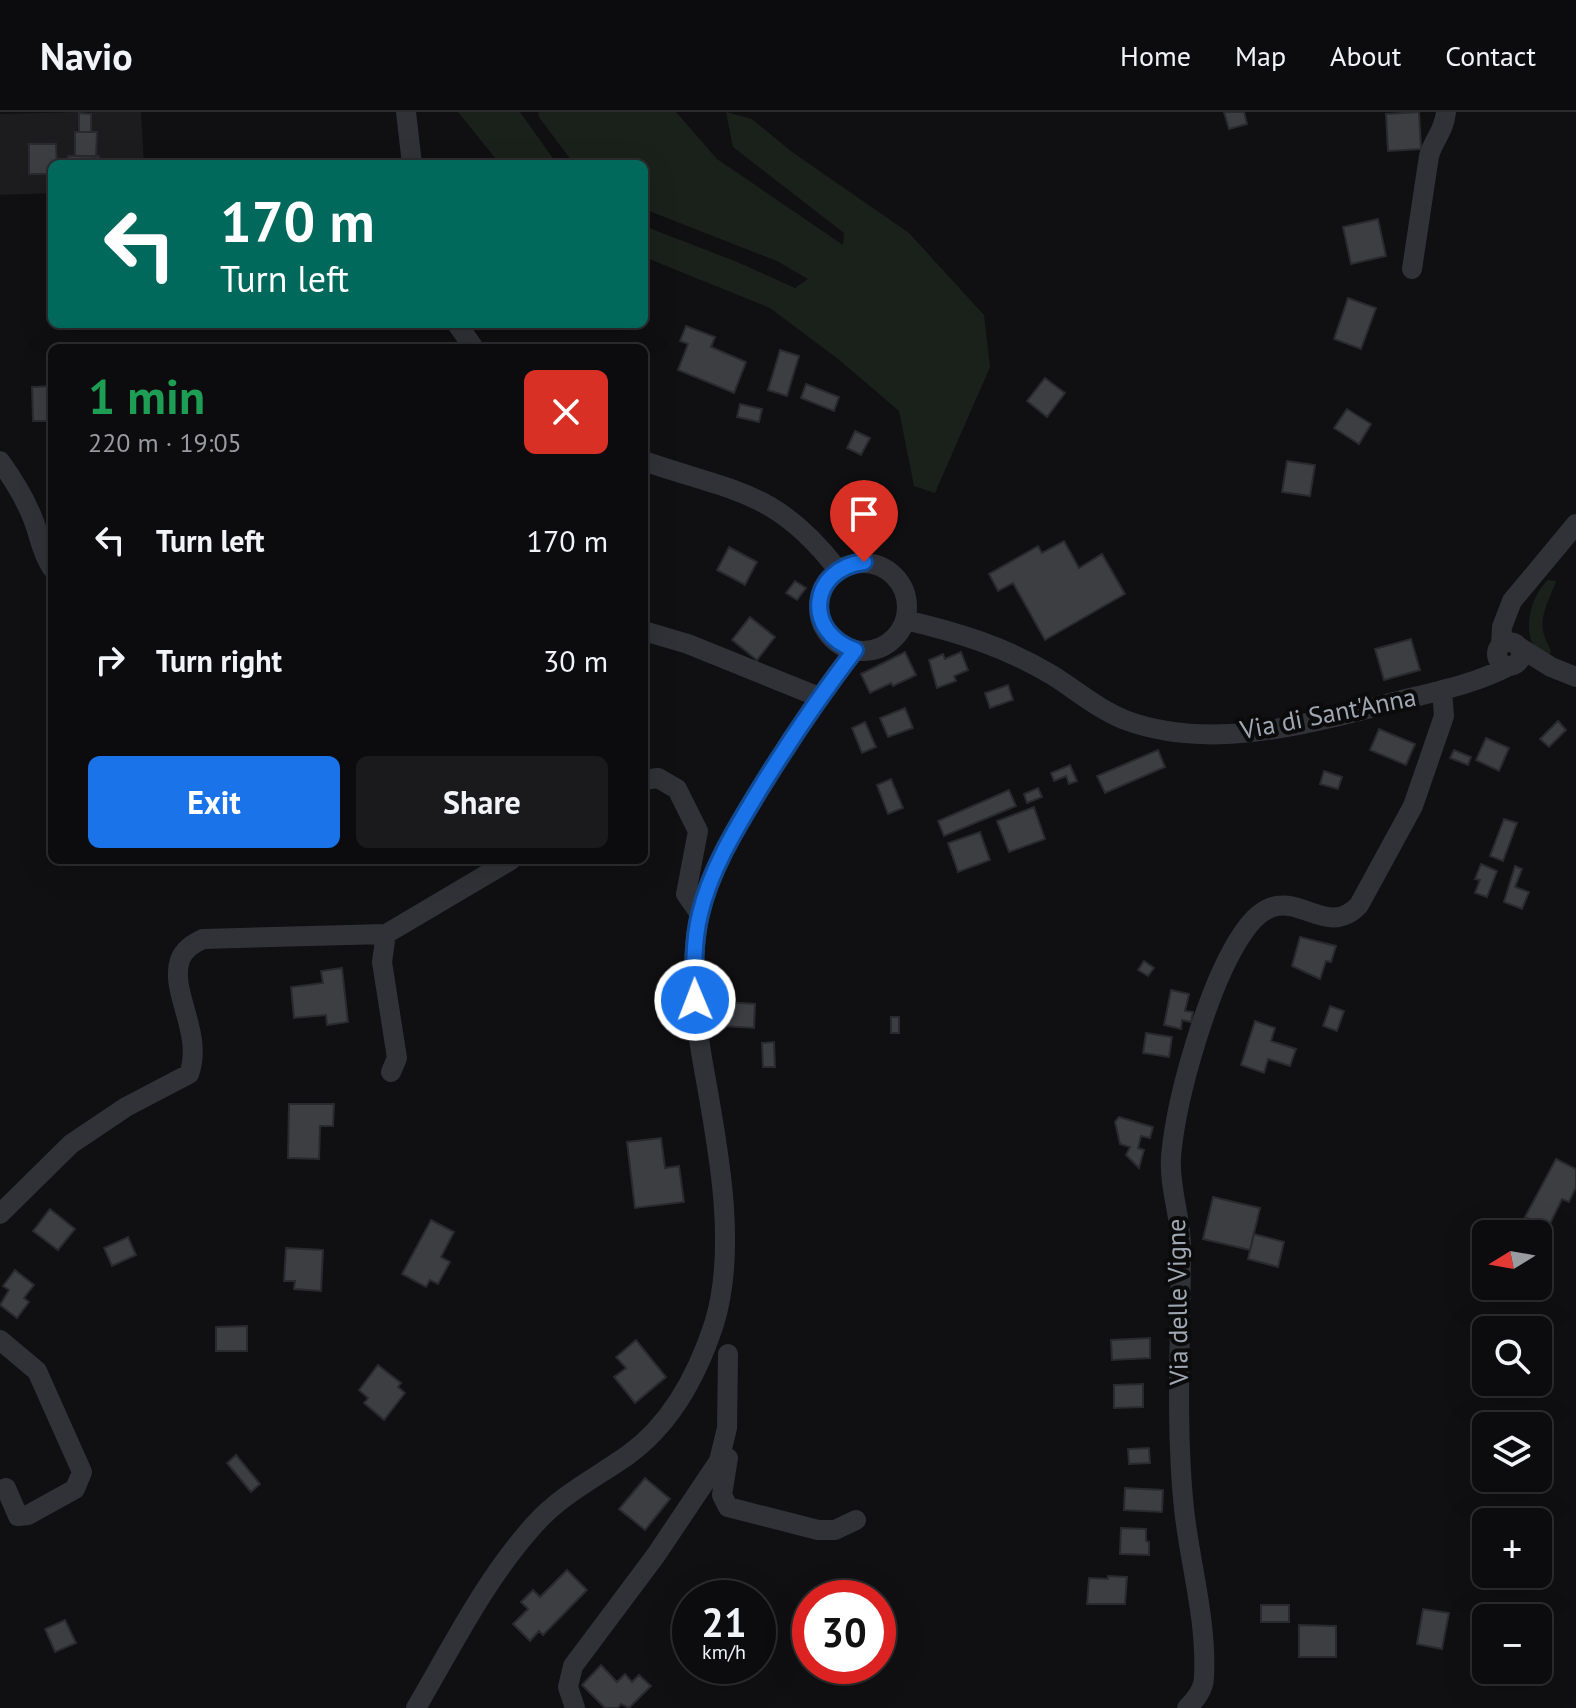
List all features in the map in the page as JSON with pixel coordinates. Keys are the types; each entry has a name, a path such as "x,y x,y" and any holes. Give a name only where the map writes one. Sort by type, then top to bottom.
{"street":[{"path":"406,112 412,160"},
{"path":"1412,269 1429,156 1433,143 1444,128 1446,112"},
{"path":"0,461 22,495 48,562"},
{"path":"648,462 731,487 774,508 810,536 838,570"},
{"path":"1576,524 1522,590 1509,654 1576,677"},
{"path":"864,562 877,565 899,581 905,593 905,620 891,641 868,651 855,650 841,645 830,636 822,623 819,609 821,594 827,580 838,570 864,562"},
{"name":"Via di Sant'Anna","path":"905,620 989,643 1045,671 1123,719 1172,731 1261,731 1339,716 1487,678 1509,654"},
{"path":"648,632 688,644 819,697"},
{"path":"416,1708 483,1593 515,1547 560,1501 643,1443 669,1415 696,1368 715,1322 723,1281 722,1204 716,1131 695,1000 694,964 700,914 709,886 736,829 819,697 855,650"},
{"name":"Via delle Vigne","path":"1187,1708 1197,1698 1204,1681 1201,1627 1182,1484 1179,1417 1181,1245 1172,1182 1172,1149 1191,1063 1212,995 1241,935 1251,922 1265,911 1292,905 1324,918 1336,919 1348,915 1359,905 1413,806 1444,716 1442,690"},
{"path":"648,779 658,778 677,789 698,831 686,894 700,914"},
{"path":"0,1214 71,1144 126,1107 189,1074 194,1062 192,1039 180,991 179,961 189,946 203,939 386,934 504,864"},
{"path":"386,934 382,962 397,1058 391,1072"},
{"path":"715,1322 726,1344 736,1409 722,1488 726,1505 818,1530 835,1530 856,1520"},
{"path":"0,1340 37,1371 82,1472 75,1489 28,1515 18,1516 6,1488"},
{"path":"575,1708 568,1687 573,1666 656,1555 719,1461 727,1428 728,1354"}],"shaded area":[{"path":"79,112 75,156 69,157 69,160 57,160 56,144 29,144 29,174 48,174 48,193 0,195 0,114"},
{"path":"90,112 141,112 144,160 99,160 96,157 97,133 91,132"},
{"path":"458,112 520,112 554,160 497,160"},
{"path":"538,112 676,112 717,159 843,245 844,233 733,147 726,112 752,119 792,152 909,233 984,315 990,367 935,493 914,486 899,411 838,359 770,308 648,259 648,228 795,288 808,279 777,261 648,211 648,160 571,160"},
{"path":"1548,580 1556,581 1542,623 1551,650 1548,659 1534,646 1529,620 1538,593"}],"building":[{"path":"1224,112 1244,112 1247,124 1229,129"},
{"path":"1419,112 1421,149 1388,151 1386,114"},
{"path":"79,113 91,114 91,132 79,132"},
{"path":"75,132 97,132 96,157 75,156"},
{"path":"29,144 56,144 57,160 48,160 48,174 29,174"},
{"path":"68,156 99,156 99,160 68,160"},
{"path":"1378,219 1386,256 1351,264 1343,227"},
{"path":"1348,298 1376,308 1361,349 1334,339"},
{"path":"686,326 715,337 711,347 746,362 734,393 678,370 688,344 680,341"},
{"path":"780,350 799,356 787,396 768,390"},
{"path":"1045,378 1065,393 1047,417 1027,401"},
{"path":"806,384 839,397 834,411 801,398"},
{"path":"48,386 48,421 33,421 32,387"},
{"path":"740,404 762,409 759,422 737,417"},
{"path":"1347,409 1371,424 1359,444 1334,428"},
{"path":"855,431 870,438 861,455 847,448"},
{"path":"1287,461 1315,465 1310,496 1282,492"},
{"path":"1064,541 1079,568 1102,554 1125,594 1045,640 1013,583 998,591 989,574 1038,546 1042,553"},
{"path":"729,547 757,562 745,585 717,570"},
{"path":"795,581 806,588 797,600 786,593"},
{"path":"750,617 775,637 757,660 732,640"},
{"path":"1411,639 1420,670 1384,680 1375,649"},
{"path":"905,652 916,675 870,693 861,674"},
{"path":"961,652 968,670 954,676 956,681 937,688 929,660 943,654 945,659"},
{"path":"1008,685 1013,700 990,708 985,693"},
{"path":"905,708 913,728 888,737 880,718"},
{"path":"1558,721 1566,730 1549,747 1540,739"},
{"path":"865,722 876,747 862,753 852,728"},
{"path":"1379,729 1415,744 1406,765 1370,750"},
{"path":"1486,738 1509,748 1499,771 1476,760"},
{"path":"1158,750 1165,767 1105,793 1097,776"},
{"path":"1454,750 1471,757 1468,765 1450,758"},
{"path":"1070,765 1077,781 1069,784 1066,776 1054,781 1051,773"},
{"path":"1324,771 1342,777 1338,789 1320,784"},
{"path":"891,779 903,808 888,814 877,785"},
{"path":"1038,788 1042,797 1027,803 1024,794"},
{"path":"1009,790 1016,806 944,836 938,821"},
{"path":"1034,807 1045,839 1009,852 997,821"},
{"path":"1504,819 1517,823 1503,861 1490,856"},
{"path":"980,832 990,860 958,872 948,843"},
{"path":"1481,864 1497,871 1487,897 1475,893 1480,880 1475,879"},
{"path":"1515,866 1522,869 1515,887 1529,892 1522,909 1504,902"},
{"path":"1300,937 1336,946 1331,962 1326,961 1320,979 1292,966"},
{"path":"1144,961 1154,968 1148,976 1138,970"},
{"path":"342,968 348,1022 327,1025 326,1015 294,1018 291,987 323,983 321,971"},
{"path":"722,980 726,1002 755,1004 754,1028 708,1025 702,983"},
{"path":"1171,990 1189,994 1185,1011 1193,1012 1191,1022 1182,1020 1181,1029 1164,1025"},
{"path":"1330,1006 1344,1011 1337,1031 1323,1026"},
{"path":"891,1017 899,1017 899,1033 891,1033"},
{"path":"1255,1021 1275,1028 1271,1041 1296,1049 1290,1066 1268,1059 1264,1073 1241,1065"},
{"path":"1146,1033 1172,1037 1169,1057 1143,1053"},
{"path":"774,1042 775,1067 763,1067 762,1043"},
{"path":"289,1104 334,1104 333,1126 320,1126 319,1159 288,1158"},
{"path":"1119,1117 1153,1127 1150,1138 1141,1136 1138,1148 1144,1150 1139,1168 1126,1155 1130,1147 1120,1144 1115,1122"},
{"path":"661,1138 665,1168 679,1166 684,1202 635,1208 627,1142"},
{"path":"1556,1159 1576,1169 1576,1187 1569,1202 1562,1199 1552,1220 1525,1217"},
{"path":"1213,1197 1260,1208 1250,1250 1203,1239"},
{"path":"50,1209 75,1229 58,1250 33,1231"},
{"path":"431,1220 454,1232 441,1257 450,1262 438,1284 430,1280 426,1287 402,1274"},
{"path":"1254,1234 1284,1242 1278,1267 1248,1259"},
{"path":"128,1237 136,1255 112,1266 104,1248"},
{"path":"286,1248 323,1250 321,1291 294,1289 295,1281 284,1281"},
{"path":"15,1270 34,1285 24,1298 29,1302 17,1318 0,1305 9,1290 3,1286"},
{"path":"247,1326 247,1351 216,1351 216,1327"},
{"path":"1150,1338 1150,1358 1112,1360 1111,1340"},
{"path":"636,1340 666,1377 635,1403 614,1377 626,1368 616,1357"},
{"path":"378,1365 401,1383 398,1387 405,1393 384,1420 364,1403 368,1398 359,1390"},
{"path":"1143,1384 1143,1407 1114,1408 1114,1385"},
{"path":"1149,1448 1150,1463 1129,1464 1128,1449"},
{"path":"236,1455 260,1484 251,1492 227,1463"},
{"path":"645,1478 670,1499 645,1530 619,1509"},
{"path":"1125,1488 1163,1490 1162,1512 1124,1510"},
{"path":"1121,1528 1146,1529 1149,1555 1120,1554"},
{"path":"567,1570 587,1590 543,1635 539,1631 530,1641 513,1624 528,1609 521,1602 533,1590 540,1597"},
{"path":"1108,1576 1127,1577 1125,1604 1087,1604 1089,1578 1108,1579"},
{"path":"1261,1605 1289,1605 1289,1622 1261,1622"},
{"path":"1423,1609 1449,1613 1442,1649 1417,1644"},
{"path":"65,1620 76,1643 55,1652 45,1629"},
{"path":"1299,1625 1336,1626 1336,1657 1299,1657"},
{"path":"601,1665 617,1682 625,1674 632,1682 639,1675 651,1686 629,1708 621,1704 618,1708 605,1708 582,1685"}],"route":[{"path":"695,1000 695,945 700,914 721,859 744,815 801,723 855,650 841,645 830,636 822,623 819,609 821,594 827,580 838,570 864,562"}]}
